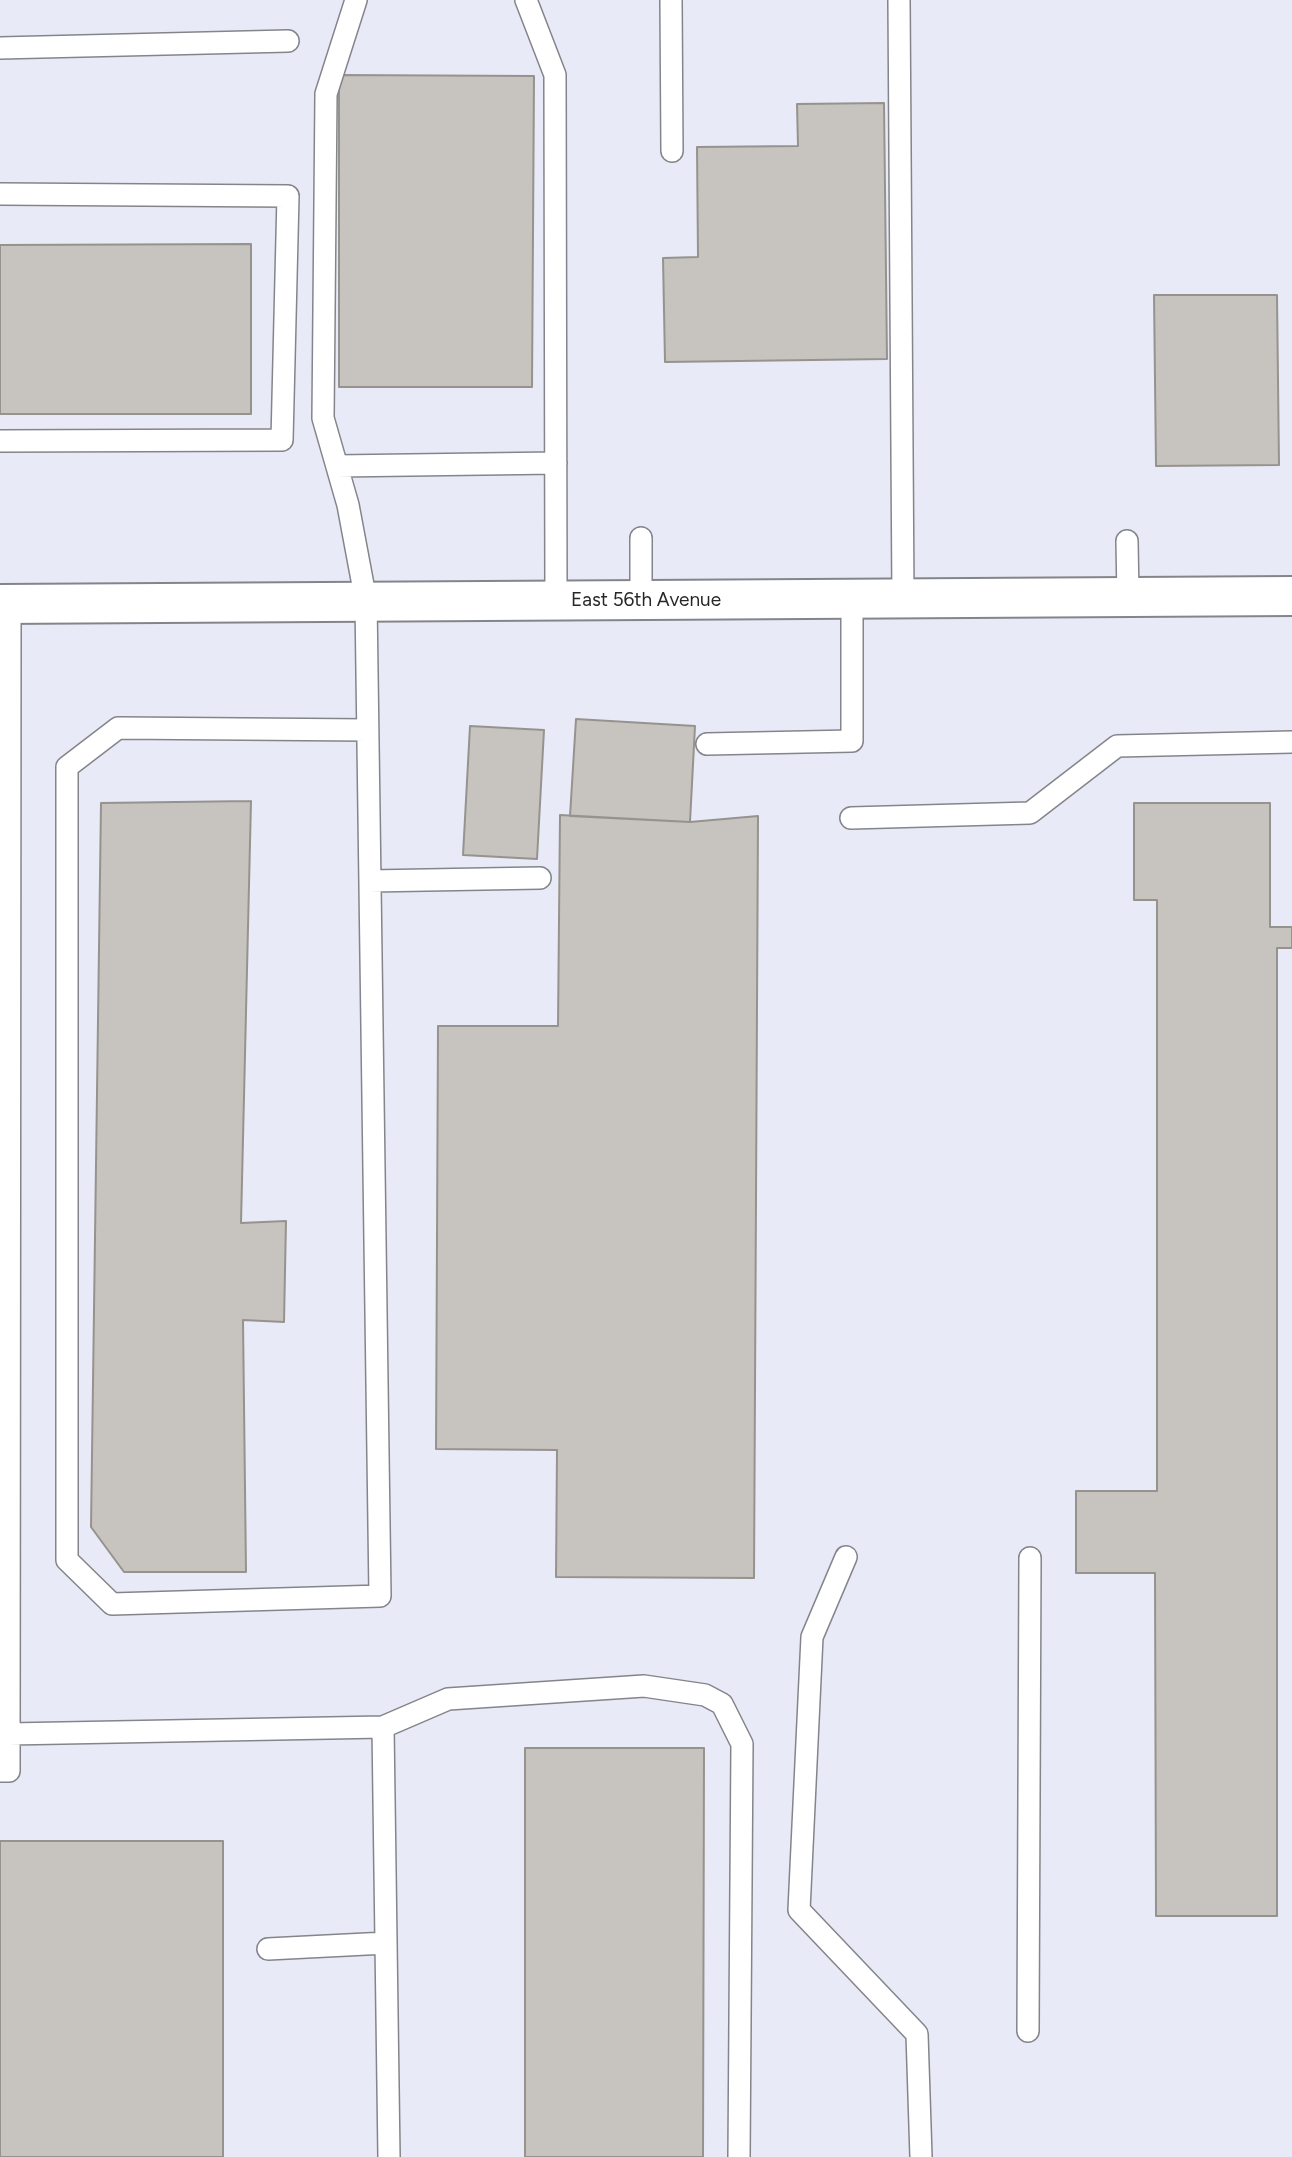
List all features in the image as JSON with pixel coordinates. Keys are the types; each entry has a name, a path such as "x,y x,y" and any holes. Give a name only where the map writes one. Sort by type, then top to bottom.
{"main road":[{"name":"East 56th Avenue","path":"5,604 1292,596"}],"lane":[{"path":"356,0 326,94 323,418 348,505 366,601 380,1596 112,1604 67,1560 67,767 118,728 367,730"},
{"path":"526,0 555,75 556,600"},
{"path":"671,0 672,151"},
{"path":"899,0 903,598"},
{"path":"0,48 288,41"},
{"path":"0,194 288,197 282,440 0,441"},
{"path":"337,466 556,463"},
{"path":"641,538 642,600"},
{"path":"1127,541 1128,597"},
{"path":"707,744 852,741 852,598"},
{"path":"0,1771 9,1771 5,604"},
{"path":"851,817 1030,813 1117,746 1292,742"},
{"path":"370,881 540,878"},
{"path":"846,1557 812,1637 799,1910 918,2034 921,2157"},
{"path":"1028,2031 1030,1558"},
{"path":"9,1734 383,1727 448,1699 644,1686 705,1695 722,1704 742,1744 739,2157"},
{"path":"383,1727 389,2157"},
{"path":"268,1949 386,1943"}],"shaded area":[{"path":"0,0 1292,0 1292,2157 0,2157"}],"building":[{"path":"339,75 534,76 532,387 339,387"},
{"path":"884,103 887,359 665,362 663,258 698,257 697,147 798,146 797,104"},
{"path":"251,244 251,414 0,414 0,245"},
{"path":"1154,295 1277,295 1279,465 1156,466"},
{"path":"576,719 695,726 690,822 570,816"},
{"path":"470,726 544,730 537,859 463,855"},
{"path":"251,801 241,1223 286,1221 284,1322 243,1320 246,1572 124,1572 91,1527 101,803"},
{"path":"1134,803 1270,803 1270,927 1292,927 1292,948 1277,948 1277,1916 1156,1916 1155,1573 1076,1573 1076,1491 1157,1491 1157,900 1134,900"},
{"path":"560,815 690,822 758,816 754,1578 556,1577 557,1450 436,1449 438,1026 558,1026"},
{"path":"525,1748 704,1748 703,2157 525,2157"},
{"path":"0,1841 223,1841 223,2157 0,2157"}]}
